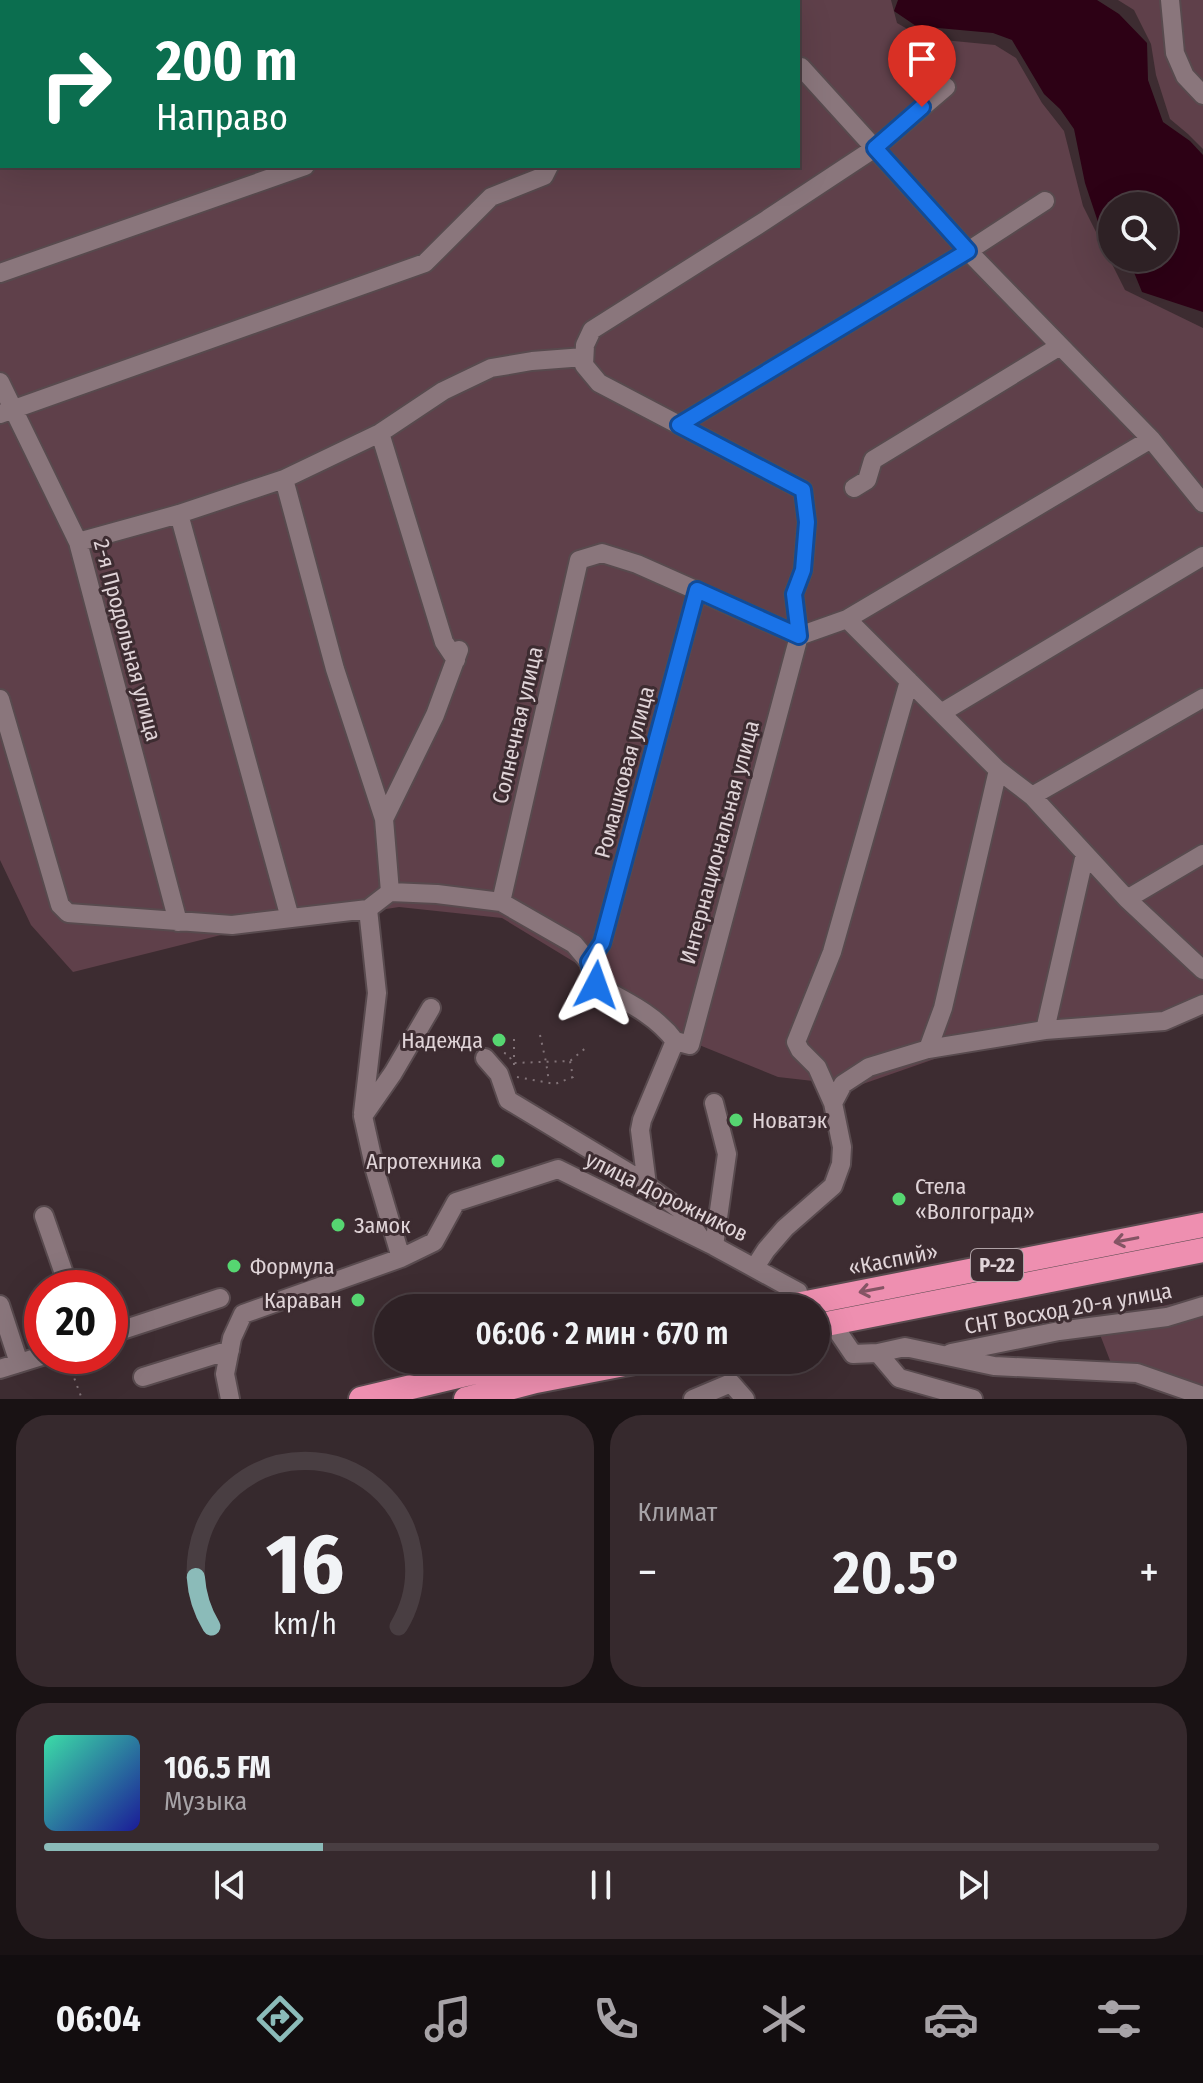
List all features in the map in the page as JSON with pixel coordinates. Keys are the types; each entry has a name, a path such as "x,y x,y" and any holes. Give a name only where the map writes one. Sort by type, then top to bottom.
{"highway":[{"name":"«Каспий»","path":"830,1295 1203,1225"},
{"name":"Р-22","path":"830,1324 1203,1250"},
{"path":"361,1399 466,1374"},
{"path":"466,1399 572,1374"}],"street":[{"path":"1170,0 1175,53 1185,76 1203,95"},
{"path":"801,67 968,251 1151,439 1203,503"},
{"path":"799,636 794,594 803,570 807,522 803,490 599,383 584,365 585,345 592,330 875,148 946,87"},
{"path":"0,273 299,168"},
{"path":"7,411 425,263 491,197 544,176 548,168"},
{"path":"679,425 968,251 1045,201"},
{"path":"854,488 867,480 873,460 1060,346"},
{"path":"78,542 179,514 284,479 380,433 443,391 491,368 584,357"},
{"name":"2-я Продольная улица","path":"0,382 7,411 78,542 178,922"},
{"path":"380,433 444,642 457,655 435,715 384,819"},
{"path":"697,590 799,636 847,619 1151,439"},
{"path":"284,479 335,669 384,819 390,892"},
{"path":"179,514 290,918"},
{"name":"Солнечная улица","path":"501,902 579,560 602,553 637,564 697,590"},
{"path":"941,713 1203,556"},
{"name":"Ромашковая улица","path":"589,962 602,943 697,590"},
{"path":"847,619 998,770 1032,796 1127,899 1203,970"},
{"name":"Интернациональная улица","path":"675,1041 690,1045 799,636"},
{"path":"755,1267 785,1228 833,1186 841,1164 842,1147 833,1103 817,1067 796,1042 832,952 909,681"},
{"path":"1032,796 1203,698"},
{"path":"0,699 60,905 68,913 232,925 368,909 390,892 437,894 501,902 574,944 589,962 596,985 643,1011 665,1028 675,1041 640,1130 647,1185"},
{"path":"928,1049 943,1008 998,770"},
{"path":"1045,1030 1085,854"},
{"path":"1127,899 1203,854"},
{"path":"230,1399 225,1374 232,1338 243,1314 401,1258 363,1116 377,993 368,909"},
{"path":"833,1103 843,1084 869,1067 928,1049 1045,1030 1164,1021 1203,1004"},
{"path":"363,1116 393,1073 431,1008"},
{"path":"492,1055 508,1100 647,1185 682,1211 708,1243"},
{"path":"708,1243 727,1154 714,1103"},
{"name":"улица Дорожников","path":"401,1258 434,1242 456,1202 558,1169 755,1267 791,1294"},
{"path":"44,1216 63,1270"},
{"path":"128,1328 220,1298"},
{"path":"0,1305 19,1363"},
{"name":"СНТ Восход 20-я улица","path":"941,1355 1059,1331 1167,1317 1203,1306"},
{"path":"830,1331 853,1354 905,1347 994,1366 1137,1373 1203,1396"},
{"path":"143,1377 230,1350"},
{"path":"878,1353 899,1378 959,1397"},
{"path":"0,1369 24,1361"},
{"path":"693,1399 731,1383 745,1399"}],"path":[{"path":"540,1035 549,1083"},
{"path":"514,1039 516,1077 555,1084 573,1077 570,1061"},
{"path":"513,1063 570,1061 588,1046"},
{"path":"492,1055 508,1054 513,1063"},
{"path":"73,1374 82,1399"}],"shaded area":[{"path":"800,0 891,0 897,23 923,38 995,45 1016,58 1042,103 1064,131 1083,206 1098,236 1098,272 1116,272 1125,290 1203,328 1203,1013 1165,1027 966,1048 857,1086 778,1077 667,1032 594,974 502,918 399,907 221,935 73,972 31,925 0,860 0,168 800,168"},
{"path":"898,0 1097,0 1119,14 1147,43 1148,80 1163,122 1190,141 1203,155 1203,312 1142,292 1134,272 1178,272 1178,192 1098,192 1098,222 1085,183 1074,129 1044,94 1012,40 993,33 916,26 894,11"},
{"path":"1118,0 1203,0 1203,149 1170,119 1156,75 1151,44 1134,10"},
{"path":"1203,1298 1203,1399 1185,1399 1116,1376 1094,1319"}],"place":[{"name":"Надежда","path":"499,1040"},
{"name":"Новатэк","path":"736,1120"},
{"name":"Агротехника","path":"498,1161"},
{"name":"Стела «Волгоград»","path":"899,1199"},
{"name":"Замок","path":"338,1225"},
{"name":"Формула","path":"234,1266"},
{"name":"Караван","path":"358,1300"}],"route":[{"path":"596,985 589,962 602,943 697,590 799,636 794,594 803,570 807,522 803,490 679,425 968,251 875,148 922,107"}]}
